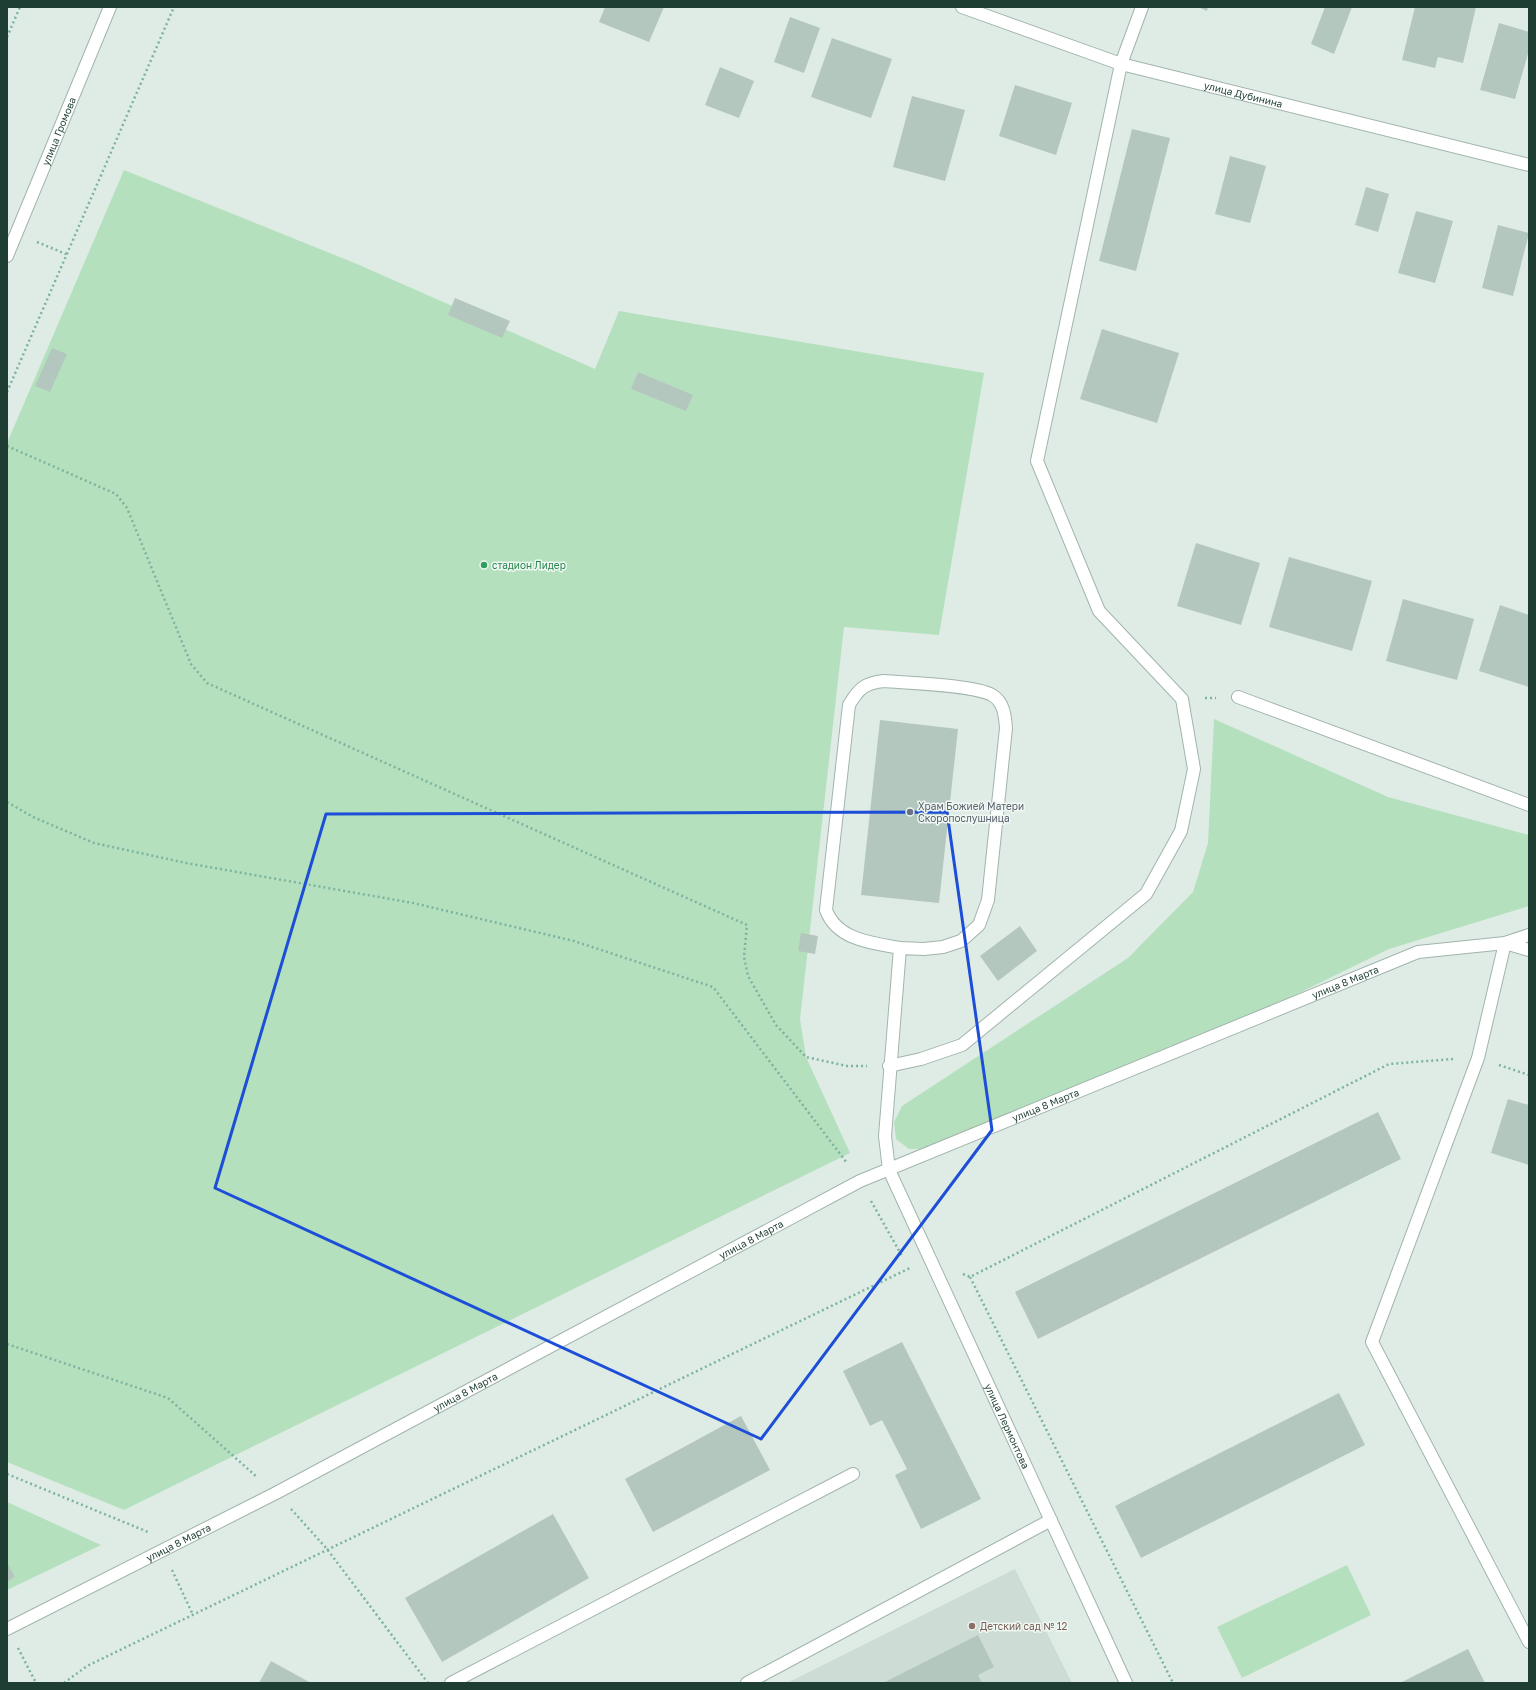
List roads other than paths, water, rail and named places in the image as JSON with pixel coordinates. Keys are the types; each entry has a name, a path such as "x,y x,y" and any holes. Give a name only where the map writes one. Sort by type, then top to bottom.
{"street":[{"name":"улица Громова","path":"7,256 110,7"},
{"name":"улица Дубинина","path":"962,7 1121,64 1529,165"},
{"path":"889,1066 921,1059 962,1045 1146,894 1181,830 1194,769 1182,698 1099,611 1037,461 1121,64 1142,7"},
{"path":"884,681 978,690 993,695 1004,709 1006,728 988,900 979,925 961,941 943,947 924,949 900,948 862,942 845,933 830,921 826,910 850,705 858,691 871,682 884,681"},
{"path":"1238,697 1529,805"},
{"name":"улица 8 Марта","path":"7,1629 276,1493 860,1181 1418,952 1505,943 1529,935"},
{"path":"1529,950 1505,943 1478,1058 1372,1342 1529,1642"},
{"name":"улица Лермонтова","path":"900,948 889,1066 885,1136 889,1170 1126,1683"},
{"path":"451,1683 853,1474"},
{"path":"747,1683 1051,1520"}],"place":[{"name":"стадион Лидер","path":"484,565"},
{"name":"Храм Божией Матери Скоропослушница","path":"910,812"},
{"name":"Детский сад № 12","path":"972,1626"}]}
